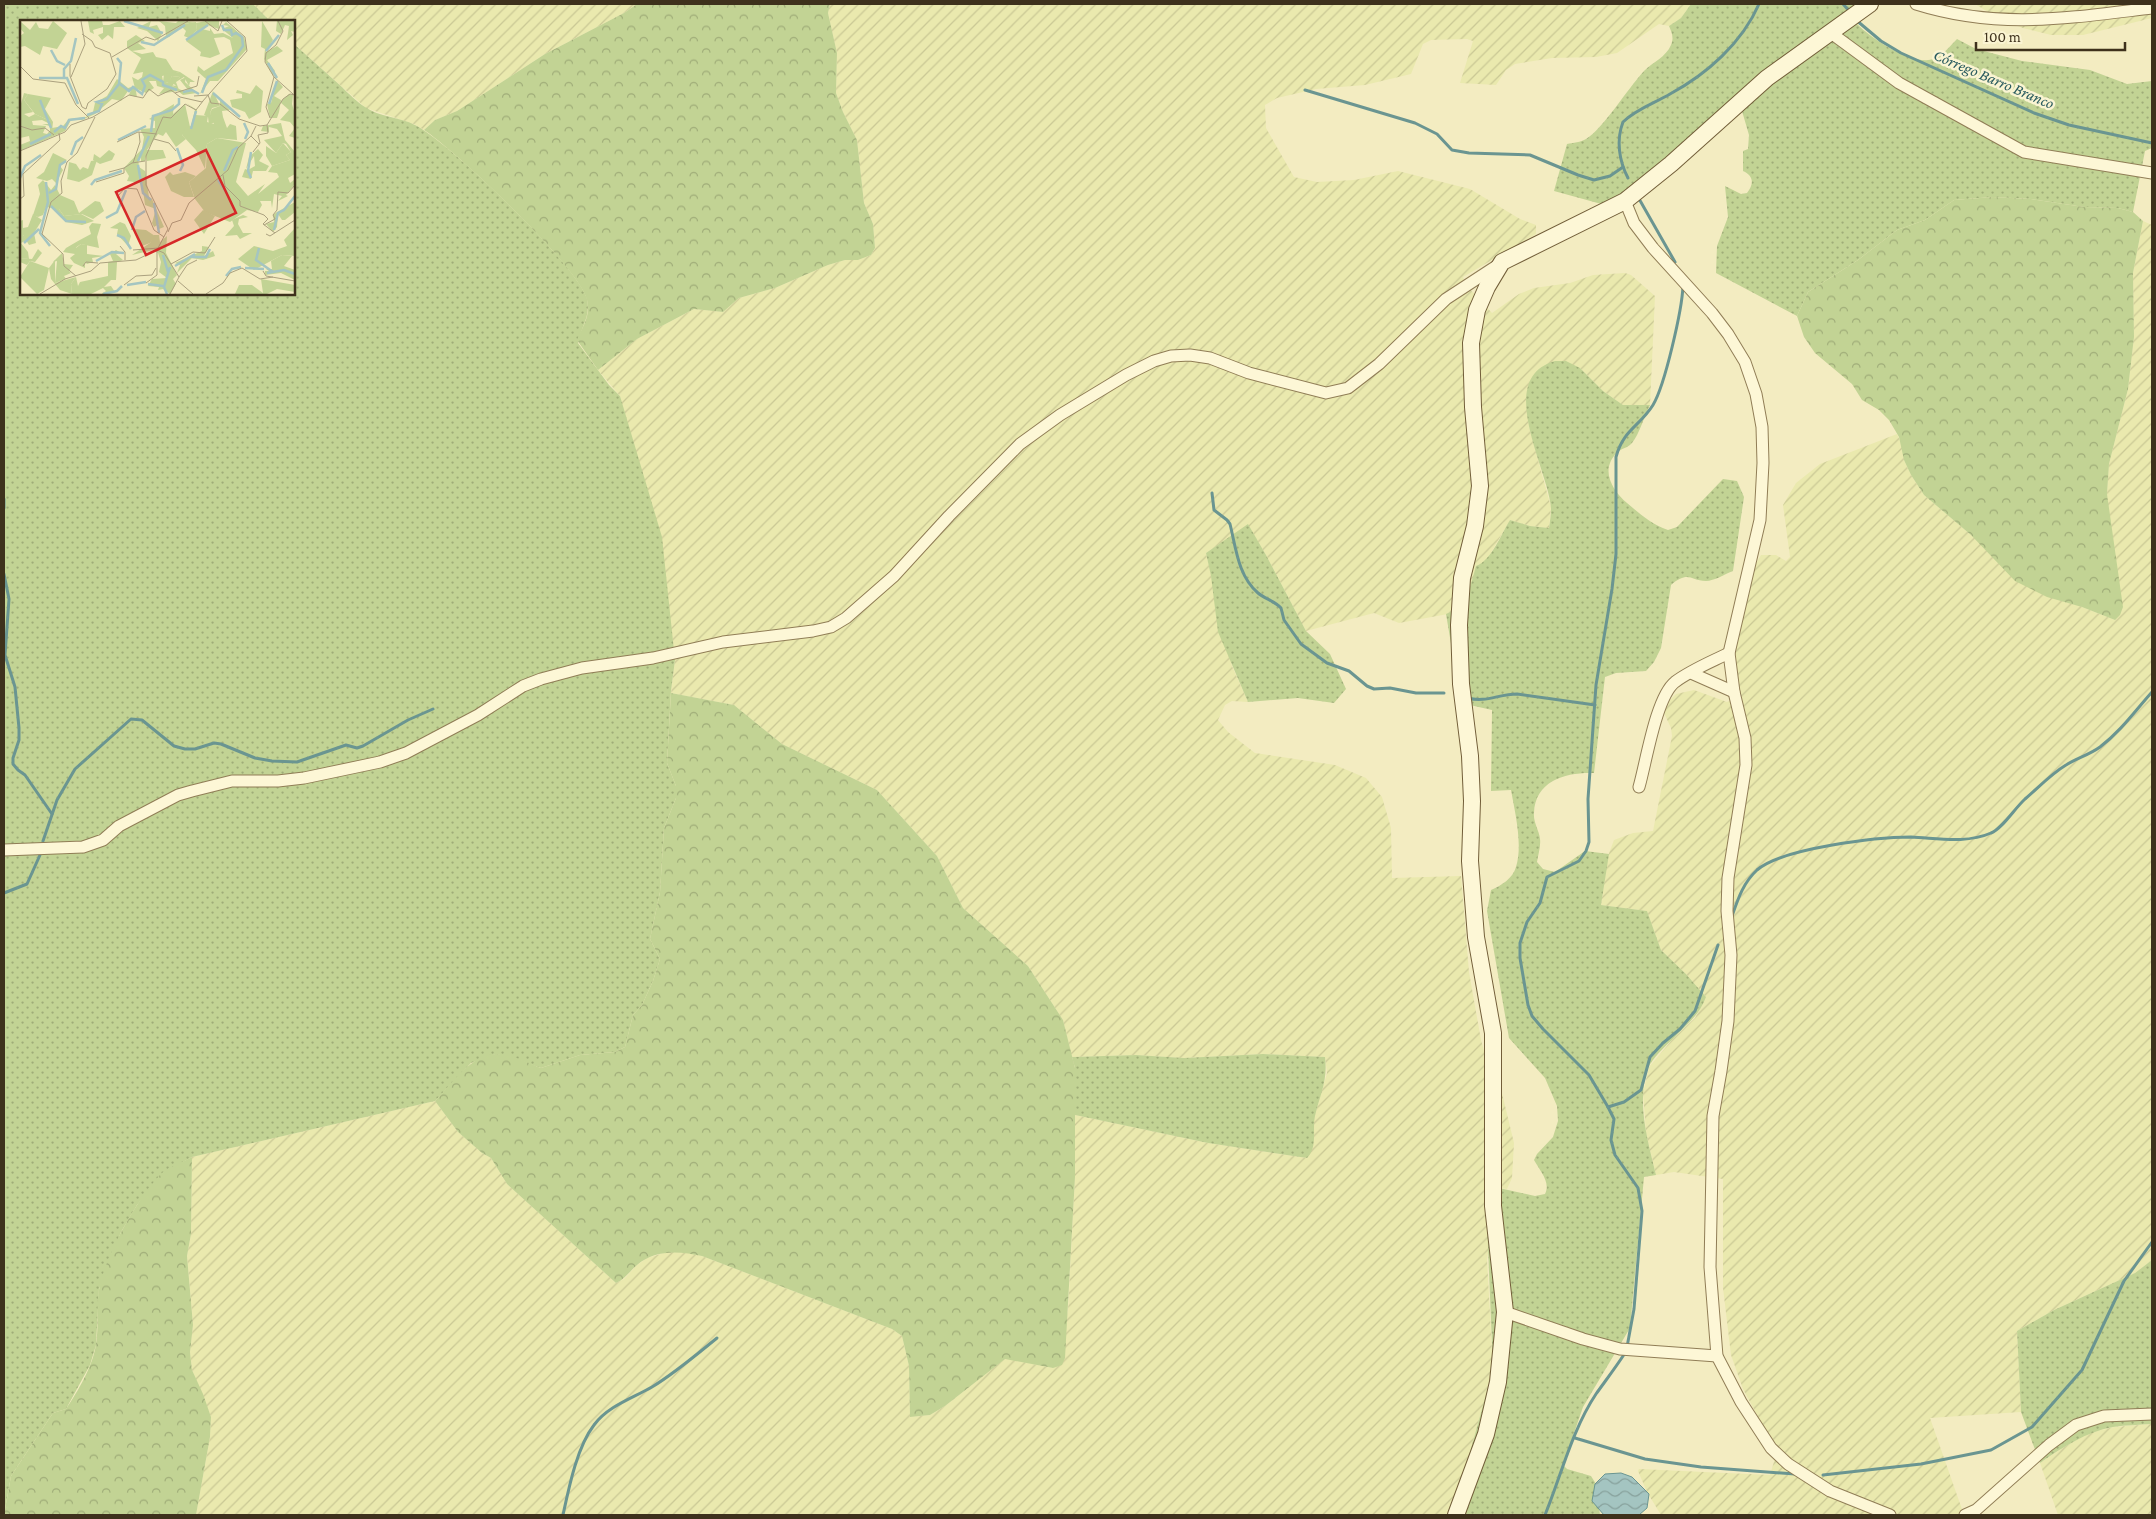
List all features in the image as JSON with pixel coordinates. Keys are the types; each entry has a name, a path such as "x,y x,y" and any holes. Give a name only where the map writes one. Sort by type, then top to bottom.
{"street":[{"path":"4,850 94,845 104,840 119,826 178,795 212,785 232,781 278,781 304,778 380,762 406,753 430,741 478,715 523,686 560,673 653,658 723,642 832,627 851,614 894,576 949,516 1020,444 1060,415 1126,375 1162,358 1190,355 1210,358 1249,373 1326,393 1348,388 1379,364 1446,299 1502,262 1625,200 1671,164 1767,78 1831,34 1870,4"},
{"path":"1916,4 1947,14 1996,20 2053,20 2152,8"},
{"path":"1831,34 1899,83 2024,152 2152,173"},
{"path":"1625,200 1634,223 1653,248 1701,300 1728,334 1745,362 1756,394 1762,427 1763,463 1760,520 1729,653 1734,692 1745,738 1746,765 1728,878 1727,912 1731,955 1728,1021 1713,1116 1710,1267 1718,1356 1728,1380 1766,1440 1788,1464 1830,1491 1890,1515"},
{"path":"1456,1515 1486,1434 1498,1382 1505,1312 1493,1206 1493,1033 1476,937 1470,870 1472,801 1470,756 1461,684 1459,625 1462,578 1475,526 1480,486 1473,406 1471,344 1477,310 1487,287 1502,262"},
{"path":"1640,787 1659,709 1665,695 1674,683 1729,653"},
{"path":"1691,673 1734,692"},
{"path":"1505,1312 1583,1339 1620,1349 1718,1356"},
{"path":"1965,1515 1976,1510 2049,1445 2076,1425 2104,1416 2152,1414"}],"shaded area":[{"path":"253,4 637,4 624,13 545,54 457,111 435,120 424,130 414,124 366,108 295,45 295,20 269,20"},
{"path":"830,4 1691,4 1681,18 1669,26 1659,24 1617,53 1596,57 1552,58 1515,64 1506,70 1496,85 1460,83 1473,41 1467,39 1431,40 1423,44 1411,74 1365,85 1316,89 1277,98 1265,105 1266,128 1294,177 1317,182 1354,180 1398,171 1470,189 1520,219 1536,225 1536,234 1463,277 1466,285 1492,313 1519,294 1534,288 1570,283 1593,275 1625,273 1631,275 1655,296 1650,405 1623,405 1603,391 1580,368 1529,384 1527,400 1529,427 1551,507 1549,528 1530,526 1510,520 1488,558 1482,564 1460,606 1448,614 1399,623 1374,613 1306,631 1248,525 1206,553 1232,666 1248,702 1232,701 1225,705 1218,720 1228,732 1255,753 1335,765 1366,778 1382,797 1391,828 1392,878 1461,876 1469,972 1481,1040 1486,1058 1495,1064 1514,1143 1512,1178 1507,1189 1499,1188 1487,1259 1493,1369 1467,1463 1450,1515 196,1515 210,1437 211,1417 192,1370 190,1352 193,1325 187,1256 191,1234 192,1157 435,1101 458,1132 482,1153 491,1158 507,1184 616,1283 624,1279 637,1265 647,1258 664,1253 682,1251 702,1256 892,1329 902,1336 909,1366 910,1417 930,1415 945,1406 1006,1358 1052,1368 1068,1311 1075,1177 1075,1115 1208,1143 1307,1158 1314,1131 1314,1118 1327,1073 1325,1057 1263,1054 1183,1058 1136,1055 1072,1057 1063,1020 1028,966 963,908 937,856 877,790 782,744 734,705 671,693 675,660 669,614 620,396 598,370 637,339 694,309 723,312 739,298 775,288 828,265 845,260 858,260 871,255 875,248 873,224 864,203 857,140 836,93 837,53 828,13"},
{"path":"1975,4 2152,4 2152,18 2083,35 2051,35 2023,28 1998,18"},
{"path":"2143,221 2152,225 2152,1260 2135,1273 2054,1310 2017,1331 2021,1412 1930,1418 1964,1515 1661,1515 1647,1492 1638,1471 1639,1469 1770,1475 1776,1455 1769,1437 1743,1389 1731,1355 1723,1288 1723,1179 1674,1172 1656,1175 1646,1133 1643,1093 1649,1067 1672,1040 1695,1018 1706,997 1661,950 1647,911 1601,905 1608,856 1614,840 1633,833 1653,831 1672,736 1671,728 1664,713 1669,701 1676,694 1694,690 1727,702 1731,700 1735,643 1754,567 1761,555 1776,555 1786,561 1790,557 1783,505 1796,483 1820,464 1897,434 1903,447 1904,460 1924,495 1971,535 2082,607 2115,620 2107,494 2109,464 2128,389 2134,337 2133,273"},
{"path":"2152,1424 2152,1515 2058,1515 2040,1463 2089,1433 2114,1427"}],"green space":[{"path":"4,4 253,4 269,20 20,20 20,295 295,295 295,45 362,105 377,113 415,125 432,136 455,154 538,234 579,283 587,299 587,316 578,343 609,385 620,396 662,537 675,660 671,691 667,763 676,786 676,798 664,828 660,892 650,939 660,959 642,1005 633,1015 625,1047 615,1052 580,1055 541,1068 511,1057 495,1054 471,1063 435,1101 192,1157 163,1173 137,1205 121,1232 99,1289 96,1345 90,1365 66,1409 53,1413 11,1476 4,1515"},
{"path":"637,4 830,4 828,13 837,53 836,93 857,140 864,203 873,224 875,248 871,255 858,260 845,260 828,265 775,288 739,298 723,312 694,309 637,339 598,370 577,340 588,311 587,300 579,284 541,237 514,210 462,160 424,130 435,120 457,111 545,54 624,13"},
{"path":"1691,4 1863,4 1857,24 1882,44 1915,59 1937,58 1957,39 1976,49 2022,61 2090,70 2127,84 2152,81 2152,148 2145,151 2133,212 2118,208 2084,207 2031,199 1993,197 1954,200 1925,220 1897,230 1858,260 1808,292 1797,316 1716,273 1717,246 1728,217 1725,186 1741,194 1747,193 1752,183 1749,175 1743,171 1743,151 1748,149 1749,135 1742,111 1639,184 1605,205 1554,191 1567,144 1584,140 1593,134 1608,118 1644,71 1666,53 1672,40 1669,26 1681,18"},
{"path":"1993,197 2031,199 2084,207 2118,208 2133,212 2143,221 2133,273 2134,337 2128,389 2109,464 2107,494 2123,607 2120,615 2115,620 2082,607 2047,597 2015,581 1971,535 1924,495 1904,460 1899,437 1889,420 1879,410 1862,400 1852,384 1815,353 1804,337 1797,316 1808,292 1858,260 1897,230 1925,220 1954,200"},
{"path":"1555,361 1566,361 1580,368 1603,391 1623,405 1650,405 1635,439 1613,458 1609,471 1612,485 1616,491 1627,503 1646,518 1668,530 1677,527 1723,479 1737,481 1744,497 1733,571 1709,581 1686,577 1671,585 1661,648 1654,662 1646,671 1616,673 1605,677 1594,773 1573,774 1554,780 1540,793 1534,813 1540,842 1537,862 1543,869 1555,872 1585,851 1609,854 1601,905 1647,911 1661,950 1706,997 1696,1015 1659,1053 1648,1068 1643,1095 1644,1122 1656,1175 1644,1177 1630,1328 1583,1407 1563,1465 1567,1469 1591,1476 1596,1484 1600,1515 1450,1515 1467,1463 1493,1369 1486,1199 1499,1188 1535,1196 1545,1194 1546,1181 1534,1160 1537,1154 1553,1137 1558,1121 1557,1106 1545,1078 1509,1038 1487,911 1491,890 1506,881 1516,867 1519,839 1516,818 1511,790 1491,791 1492,710 1461,703 1446,614 1459,606 1470,587 1476,566 1487,558 1496,546 1510,520 1530,526 1549,528 1551,508 1548,491 1529,426 1526,405 1528,386 1537,371"},
{"path":"1248,524 1306,631 1330,654 1346,689 1334,703 1298,698 1248,702 1218,632 1206,553"},
{"path":"671,693 734,705 782,744 877,790 937,856 963,908 1028,966 1063,1020 1075,1068 1075,1177 1065,1358 1062,1365 1053,1368 1005,1359 945,1406 930,1415 910,1417 909,1366 902,1336 892,1329 694,1254 677,1252 652,1256 637,1265 616,1283 507,1184 491,1158 482,1153 458,1132 435,1101 462,1072 478,1059 487,1055 508,1055 541,1068 580,1055 615,1052 625,1047 633,1015 642,1005 660,959 650,939 660,892 664,828 676,798 676,786 667,763"},
{"path":"1263,1054 1325,1057 1324,1080 1314,1121 1314,1144 1307,1158 1208,1143 1075,1115 1075,1068 1072,1057 1136,1055 1184,1058"},
{"path":"192,1157 191,1234 187,1256 193,1325 190,1352 192,1370 211,1417 210,1437 196,1515 4,1515 11,1476 53,1413 66,1409 88,1369 96,1344 98,1297 102,1277 123,1228 143,1196 162,1173"},
{"path":"2152,1260 2152,1424 2113,1427 2093,1432 2066,1446 2040,1463 2021,1412 2017,1331 2054,1310 2135,1273"}],"water":[{"path":"1621,1473 1632,1477 1649,1494 1647,1508 1639,1515 1604,1515 1592,1501 1595,1484 1605,1474"}],"waterway":[{"path":"1628,178 1622,165 1619,143 1623,122 1628,117 1684,86 1710,67 1743,32 1759,4"},
{"name":"Córrego Barro Branco","path":"1843,4 1851,13"},
{"name":"Córrego Barro Branco","path":"1856,20 1881,41 1901,53 2034,113 2069,125 2152,143"},
{"path":"1305,90 1415,123 1437,134 1452,150 1469,153 1530,155 1594,180 1610,176 1623,167"},
{"path":"1638,197 1675,262"},
{"path":"1627,1347 1634,1309 1642,1211 1638,1188 1615,1155 1611,1140 1614,1119 1589,1075 1532,1016 1528,1005 1520,958 1520,943 1527,922 1540,903 1547,877 1579,861 1586,851 1589,842 1588,799 1596,685 1616,554 1616,457 1627,434 1648,412 1658,395 1672,347 1680,312 1683,286"},
{"path":"1212,493 1214,510 1230,524 1239,561 1246,578 1258,593 1281,608 1284,620 1301,644 1327,663 1349,671 1367,686 1374,689 1390,688 1416,693 1444,693"},
{"path":"4,499 4,508"},
{"path":"4,574 9,599 5,655 15,687 19,728 19,740 13,764 25,775 52,814"},
{"path":"1732,916 1742,892 1752,875 1769,862 1787,856 1831,845 1877,839 1911,837 1962,839 1981,836 1995,831 2025,799 2055,773 2096,750 2108,741 2152,692"},
{"path":"1468,698 1486,699 1517,694 1595,705"},
{"path":"43,841 57,800 75,769 131,719 142,720 174,746 185,749 195,749 214,743 255,758 297,762 346,745 357,748 363,746 408,720 433,709"},
{"path":"4,893 27,884 40,855"},
{"path":"1608,1107 1624,1102 1641,1090 1650,1057 1680,1029 1695,1011 1718,945"},
{"path":"1823,1475 1921,1464 1991,1450 2032,1427 2082,1370 2124,1281 2152,1242"},
{"path":"563,1515 578,1456 588,1434 600,1418 621,1403 661,1382 717,1338"},
{"path":"1545,1515 1580,1423 1596,1394 1625,1353"},
{"path":"1575,1438 1645,1459 1701,1467 1795,1474"}]}
